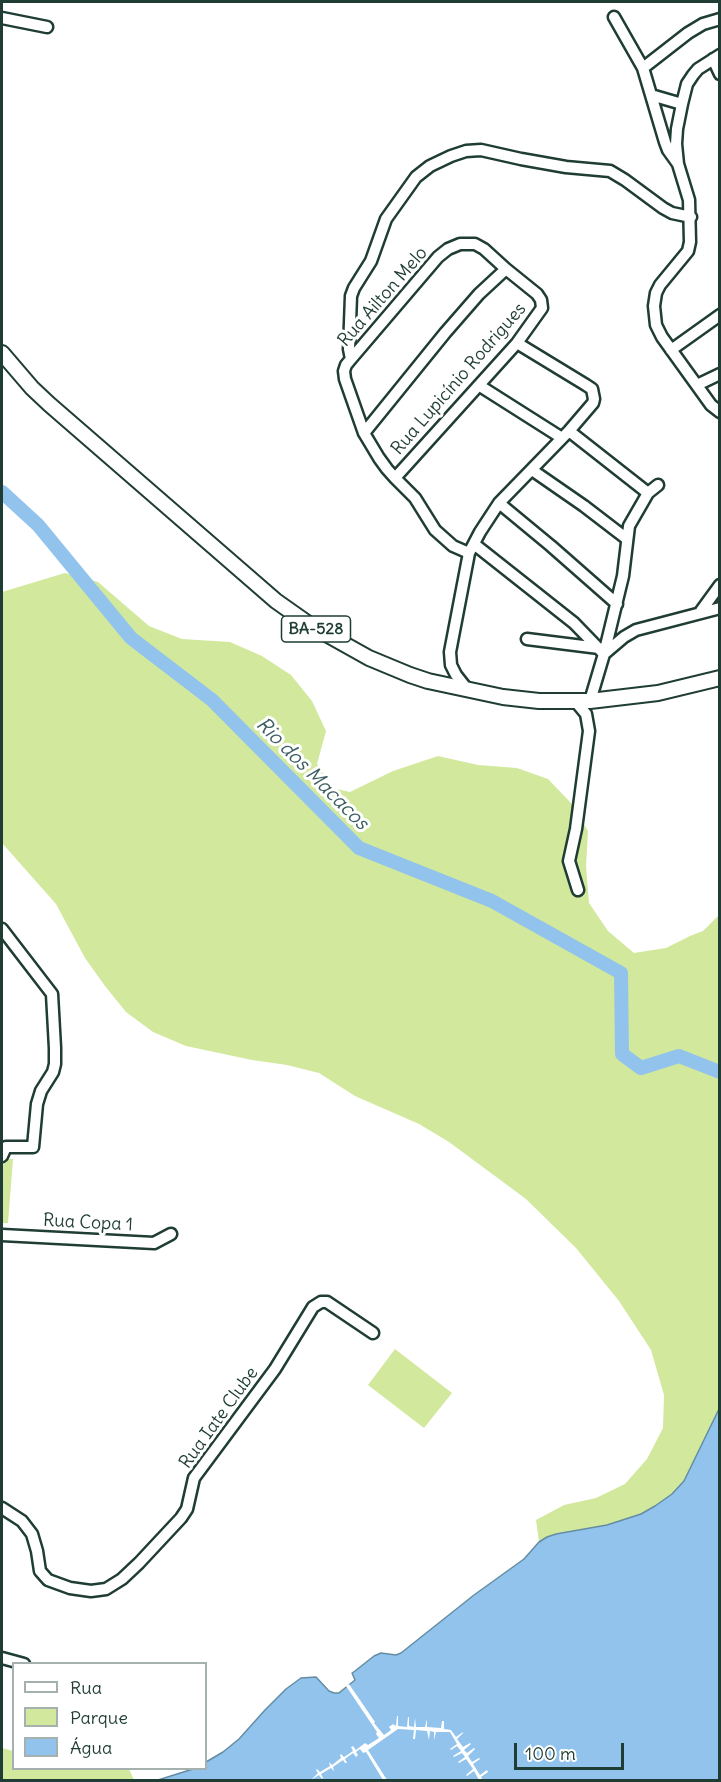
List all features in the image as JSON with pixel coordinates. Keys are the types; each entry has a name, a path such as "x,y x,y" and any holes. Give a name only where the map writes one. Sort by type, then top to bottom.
{"main road":[{"name":"BA-528","path":"2,352 32,388 66,419 261,588 325,635 369,658 410,675 503,698 539,701 591,701 658,693 720,678"}],"street":[{"path":"614,17 643,68 665,142 678,164"},
{"path":"2,18 47,27"},
{"path":"643,68 688,33 703,24 720,19"},
{"path":"720,74 716,57 698,69 687,84 677,129 678,164 689,200 691,217 690,242 688,251 660,285 654,306 656,325 671,350 711,405 720,412"},
{"path":"651,95 682,104"},
{"path":"351,359 349,349 350,303 354,288 371,261 386,219 416,177 430,166 451,156 466,151 481,150 566,167 610,171 663,208 672,213 691,217"},
{"name":"Rua Ailton Melo","path":"541,300 537,294 484,249 475,244 460,244 448,249 438,257 351,359 346,365 345,379 364,433 379,458 415,498 442,538 453,546 472,548 574,623 602,651"},
{"path":"364,433 445,333 479,294 506,270"},
{"name":"Rua Lupicínio Rodrigues","path":"395,478 517,343 542,308 541,300"},
{"path":"671,350 720,315"},
{"path":"467,689 451,665 450,652 472,548 487,519 499,503 593,403 592,389 517,343"},
{"path":"697,385 720,374"},
{"path":"480,386 565,435 648,493"},
{"path":"532,470 627,539"},
{"path":"591,701 602,651 617,604 629,526 648,493 658,485"},
{"path":"499,503 617,604"},
{"path":"701,611 720,585"},
{"path":"526,639 602,651 636,630 701,611 720,608"},
{"path":"576,702 586,714 589,731 576,829 569,861 578,890"},
{"path":"2,929 50,990 53,999 55,1064 39,1096 33,1146 6,1147 2,1156"},
{"name":"Rua Copa 1","path":"2,1235 154,1243 171,1234"},
{"name":"Rua Iate Clube","path":"2,1508 22,1521 32,1534 40,1571 48,1580 70,1588 91,1591 106,1589 122,1579 139,1563 181,1518 187,1509 194,1478 275,1370 314,1307 321,1302 327,1302 373,1333"},
{"path":"2,1658 17,1662"}],"green space":[{"path":"65,573 98,582 149,626 182,639 230,642 262,656 291,675 312,701 326,731 317,764 332,788 350,792 393,771 438,756 478,765 517,768 548,779 571,803 588,831 586,866 589,903 608,931 634,953 666,948 703,931 719,915 720,1443 694,1489 237,1769 158,1780 190,1770 207,1770 207,1761 239,1739 286,1689 301,1678 316,1677 331,1693 337,1693 355,1680 352,1673 375,1656 381,1653 396,1655 401,1653 529,1555 539,1542 536,1520 564,1505 596,1498 625,1484 647,1459 663,1428 664,1395 651,1350 619,1301 576,1248 526,1199 449,1142 419,1124 355,1096 319,1073 186,1046 153,1032 126,1012 85,958 56,904 2,843 2,592"},
{"path":"6,1159 13,1159 8,1223 2,1223 2,1168"},
{"path":"395,1349 452,1393 424,1428 368,1385"},
{"path":"2,1748 12,1751 12,1770 129,1770 134,1780 2,1780"}],"water":[{"path":"719,1409 719,1780 158,1780 190,1770 207,1770 207,1761 239,1739 286,1689 301,1678 316,1677 329,1691 339,1693 355,1680 352,1673 374,1656 381,1653 396,1655 401,1653 524,1559 539,1542 547,1537 607,1525 641,1514 672,1494 684,1481"}],"pier":[{"path":"349,1684 384,1735 391,1730 389,1727 393,1724 396,1726 397,1716 398,1726 407,1727 409,1717 409,1726 414,1727 415,1718 416,1727 425,1727 427,1719 427,1727 441,1728 442,1721 444,1721 444,1729 451,1730 456,1737 463,1732 457,1739 463,1747 471,1744 464,1750 467,1753 475,1749 468,1756 472,1762 480,1759 473,1764 480,1775 487,1770 488,1772 481,1777 483,1780 479,1780 474,1771 466,1775 473,1769 466,1759 458,1762 465,1757 462,1753 453,1756 461,1751 457,1746 450,1749 457,1744 450,1732 436,1732 434,1740 434,1732 430,1731 429,1740 427,1731 416,1730 415,1739 413,1739 414,1730 398,1729 368,1750 387,1780 383,1780 366,1752 363,1753 360,1749 356,1752 358,1755 356,1757 353,1753 345,1759 347,1763 343,1760 333,1767 334,1771 331,1768 321,1774 322,1779 319,1775 311,1780 318,1773 317,1769 320,1772 330,1766 329,1762 332,1765 341,1758 341,1754 344,1757 353,1751 351,1747 353,1746 356,1750 365,1743 368,1745 379,1738 346,1686"}],"waterway":[{"name":"Rio dos Macacos","path":"2,492 38,525 131,638 212,700 359,848 492,901 621,973 622,1054 641,1068 679,1056 720,1072"}]}
